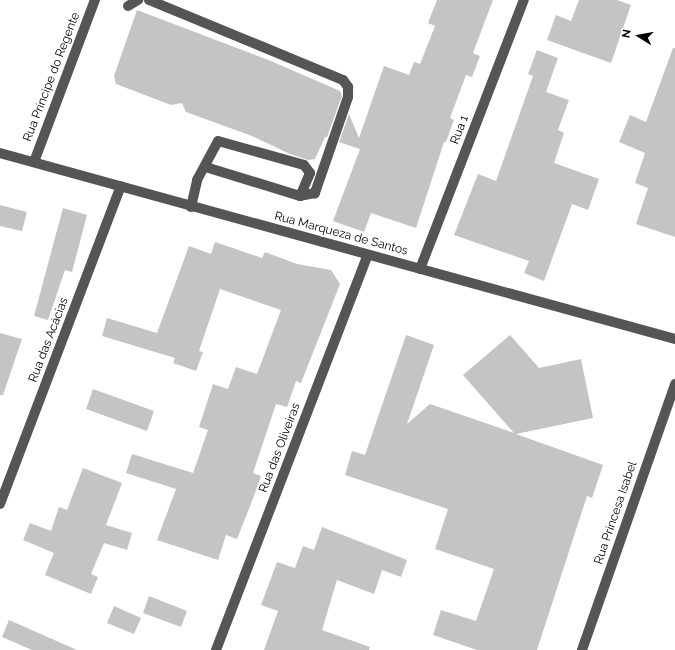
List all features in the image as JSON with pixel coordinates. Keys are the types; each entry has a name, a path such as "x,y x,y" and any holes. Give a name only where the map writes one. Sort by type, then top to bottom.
{"street":[{"name":"Rua Príncipe do Regente","path":"34,162 95,0"},
{"path":"128,6 138,0"},
{"path":"149,0 343,80 348,87 348,97 315,193 300,196 206,167"},
{"name":"Rua 1","path":"420,269 524,0"},
{"path":"191,207 197,180 206,167 213,147 218,141 304,165 325,162"},
{"name":"Rua Marqueza de Santos","path":"0,153 191,207 368,254 675,339"},
{"path":"300,196 310,173 304,165"},
{"name":"Rua das Acácias","path":"0,504 121,186"},
{"name":"Rua das Oliveiras","path":"216,650 368,254"},
{"name":"Rua Princesa Isabel","path":"582,650 675,384"}],"building":[{"path":"437,0 493,0 473,53 480,56 472,77 466,75 450,118 454,120 446,142 444,142 416,228 371,213 364,232 333,221 360,149 339,142 349,114 359,138 384,66 409,75 414,62 420,64 435,26 428,23"},
{"path":"579,0 617,0 631,5 611,63 547,40 556,15 571,21"},
{"path":"137,10 271,61 340,91 342,96 327,137 325,137 315,159 308,160 290,154 252,136 186,112 182,103 171,105 116,84 114,76"},
{"path":"673,48 675,48 675,237 636,224 648,188 635,183 645,153 619,142 630,115 646,122"},
{"path":"537,50 558,58 546,92 569,100 558,130 564,133 554,163 599,179 588,210 572,204 544,281 524,273 529,261 454,235 478,174 496,181 533,76 528,74"},
{"path":"0,205 27,212 22,231 0,226"},
{"path":"63,208 87,215 72,272 65,270 48,320 34,316"},
{"path":"215,242 262,258 265,252 297,264 331,270 340,284 301,383 296,381 287,407 276,404 253,473 261,476 254,496 237,539 226,535 218,560 157,540 176,489 126,473 132,454 193,473 208,430 199,427 213,384 228,389 236,367 257,374 281,310 220,289 199,351 203,352 196,371 173,363 175,358 102,336 107,318 157,333 189,246 211,254"},
{"path":"0,333 22,339 3,395 0,395"},
{"path":"406,335 434,345 407,424 430,404 514,433 463,375 510,335 539,368 581,359 593,418 516,434 603,465 592,498 587,496 537,650 477,650 433,635 441,610 476,621 494,569 435,549 448,509 345,475 352,451 365,455"},
{"path":"93,389 154,411 147,431 86,409"},
{"path":"83,468 122,483 106,525 132,533 127,550 104,543 91,574 98,577 91,594 45,575 54,553 23,540 30,523 51,531 59,507 67,510"},
{"path":"322,527 407,560 401,577 382,570 374,594 337,580 322,630 370,647 369,650 264,650 278,611 261,605 277,562 295,568 303,546 314,550"},
{"path":"149,596 187,611 181,627 143,613"},
{"path":"114,606 141,618 134,634 107,623"},
{"path":"9,620 77,650 32,650 2,637"}]}
